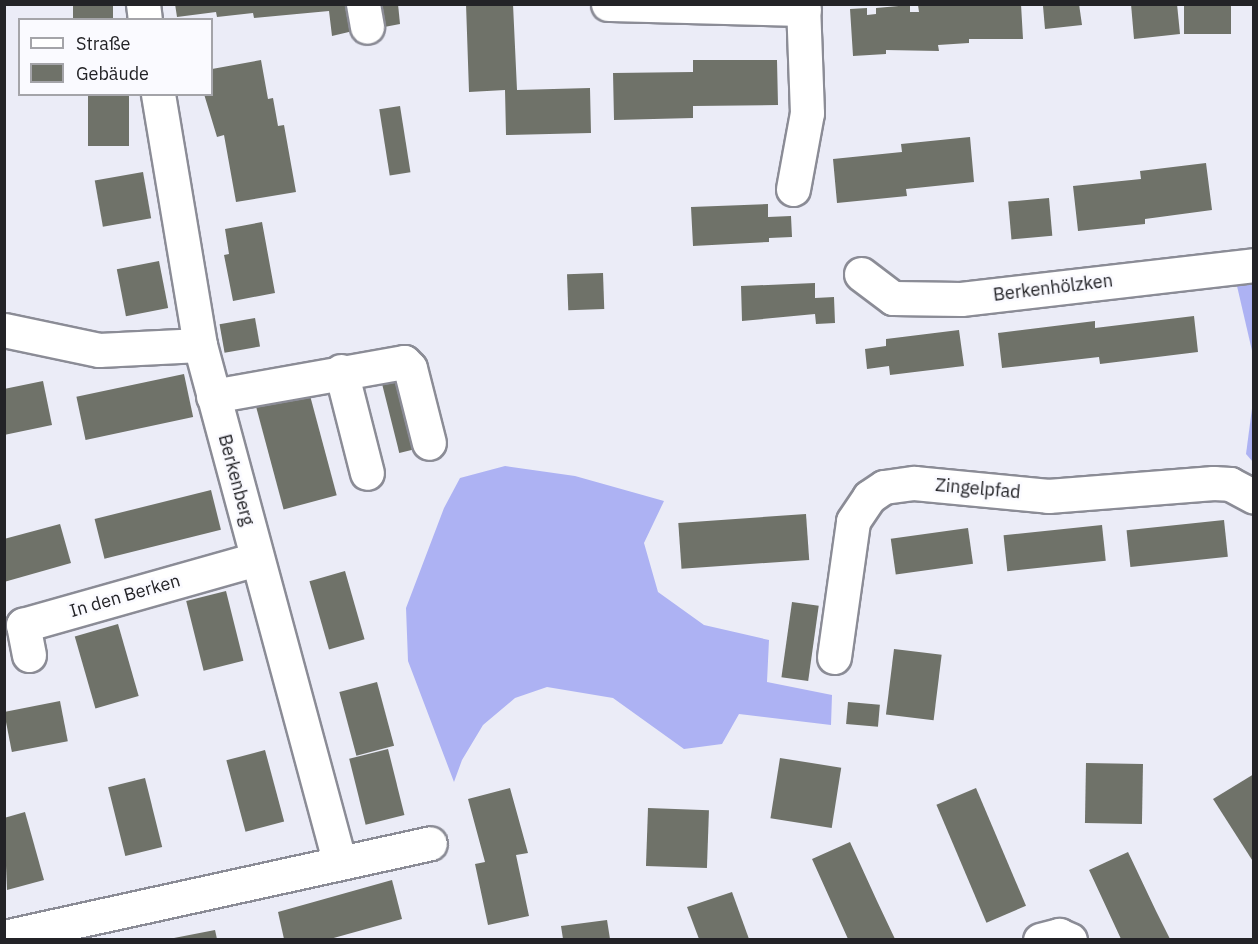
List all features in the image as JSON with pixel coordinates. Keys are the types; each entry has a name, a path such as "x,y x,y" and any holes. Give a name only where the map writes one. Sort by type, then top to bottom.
{"street":[{"path":"608,4 804,7 807,113 793,189"},
{"name":"Berkenberg","path":"158,96 200,345 339,860"},
{"name":"Berkenhölzken","path":"861,274 893,298 961,299 1254,265"},
{"path":"4,330 99,350 200,345"},
{"path":"213,396 341,371 404,362 410,368 429,443"},
{"path":"341,371 367,472"},
{"name":"Zingelpfad","path":"834,657 853,521 865,502 884,487 914,483 1048,496 1213,483 1230,484 1254,496"},
{"name":"In den Berken","path":"29,655 23,625 257,559"},
{"path":"4,937 339,860 430,843"},
{"path":"1040,939 1059,935 1070,939"}],"shaded area":[{"path":"1254,283 1253,355 1237,286"},
{"path":"1253,401 1254,462 1246,454"},
{"path":"505,466 575,476 664,501 644,543 658,592 704,625 769,640 767,682 832,695 831,725 739,714 722,744 684,749 613,698 547,687 515,698 483,725 462,760 454,782 408,661 406,608 444,508 460,478"}],"building":[{"path":"73,4 113,4 113,18 73,18"},
{"path":"175,4 348,4 353,31 332,36 329,11 254,18 253,13 217,17 216,12 177,17"},
{"path":"378,4 398,4 400,24 379,28"},
{"path":"466,4 513,4 517,90 590,88 591,133 506,135 505,90 469,92"},
{"path":"1021,4 1023,39 969,39 969,43 938,45 939,51 886,50 886,54 853,56 850,9 867,8 867,15 876,14 876,8 910,5 910,12 919,12 918,5"},
{"path":"1079,4 1082,25 1045,29 1043,6"},
{"path":"1131,4 1177,4 1180,34 1134,39"},
{"path":"1184,4 1231,4 1231,34 1184,34"},
{"path":"261,60 268,99 273,98 278,126 284,125 296,192 236,202 224,135 217,137 205,96 213,96 213,69"},
{"path":"693,60 777,60 778,105 693,106 693,118 614,120 613,73 693,72"},
{"path":"88,96 129,96 129,146 88,146"},
{"path":"400,106 410,172 390,175 379,109"},
{"path":"970,137 974,182 906,189 907,196 837,203 833,159 902,152 901,144"},
{"path":"1206,163 1212,210 1145,219 1145,224 1078,231 1073,186 1141,179 1140,171"},
{"path":"143,172 151,218 103,227 95,181"},
{"path":"1049,198 1052,236 1011,239 1008,202"},
{"path":"768,204 768,217 791,216 792,237 769,238 769,242 693,246 691,207"},
{"path":"262,222 275,293 233,301 224,255 229,254 225,229"},
{"path":"159,261 168,308 126,316 117,269"},
{"path":"603,273 604,309 568,310 567,274"},
{"path":"815,283 815,298 834,297 835,323 816,324 815,314 742,321 741,286"},
{"path":"1194,316 1198,352 1100,364 1099,357 1002,368 998,333 1095,321 1095,328"},
{"path":"255,318 260,347 225,353 220,324"},
{"path":"959,330 964,366 890,375 889,366 867,369 865,349 886,346 886,339"},
{"path":"402,373 421,448 399,453 381,378"},
{"path":"184,374 193,417 86,440 76,397"},
{"path":"43,381 52,425 4,435 4,389"},
{"path":"308,388 337,495 284,509 255,402"},
{"path":"211,490 221,530 104,559 95,519"},
{"path":"806,514 809,560 682,569 678,523"},
{"path":"1224,520 1228,557 1130,567 1127,530"},
{"path":"60,524 71,563 4,582 4,539"},
{"path":"1102,525 1106,561 1007,571 1004,535"},
{"path":"968,528 973,564 896,575 891,539"},
{"path":"345,571 365,639 329,649 309,581"},
{"path":"226,591 243,661 204,671 186,601"},
{"path":"792,602 819,606 808,681 781,677"},
{"path":"118,624 139,696 95,708 75,636"},
{"path":"894,649 942,655 934,720 886,715"},
{"path":"377,682 394,746 356,756 339,692"},
{"path":"60,701 68,741 12,752 4,712"},
{"path":"848,702 880,705 878,727 846,724"},
{"path":"388,749 404,815 366,825 349,759"},
{"path":"265,750 284,821 246,832 226,760"},
{"path":"780,758 841,768 832,828 770,818"},
{"path":"1086,763 1143,764 1142,824 1085,823"},
{"path":"1254,774 1254,863 1213,799"},
{"path":"145,778 162,847 125,856 108,787"},
{"path":"510,788 528,853 516,855 529,916 488,925 475,864 485,862 468,799"},
{"path":"976,788 1026,906 986,923 936,805"},
{"path":"648,808 709,810 707,868 646,866"},
{"path":"25,812 44,880 7,890 4,818"},
{"path":"850,842 895,939 848,939 812,859"},
{"path":"1128,852 1170,939 1121,939 1089,870"},
{"path":"392,880 402,919 330,939 284,939 278,912"},
{"path":"732,892 749,939 699,939 687,907"},
{"path":"607,920 610,939 563,939 561,926"},
{"path":"215,930 217,939 174,939 174,938"}]}
